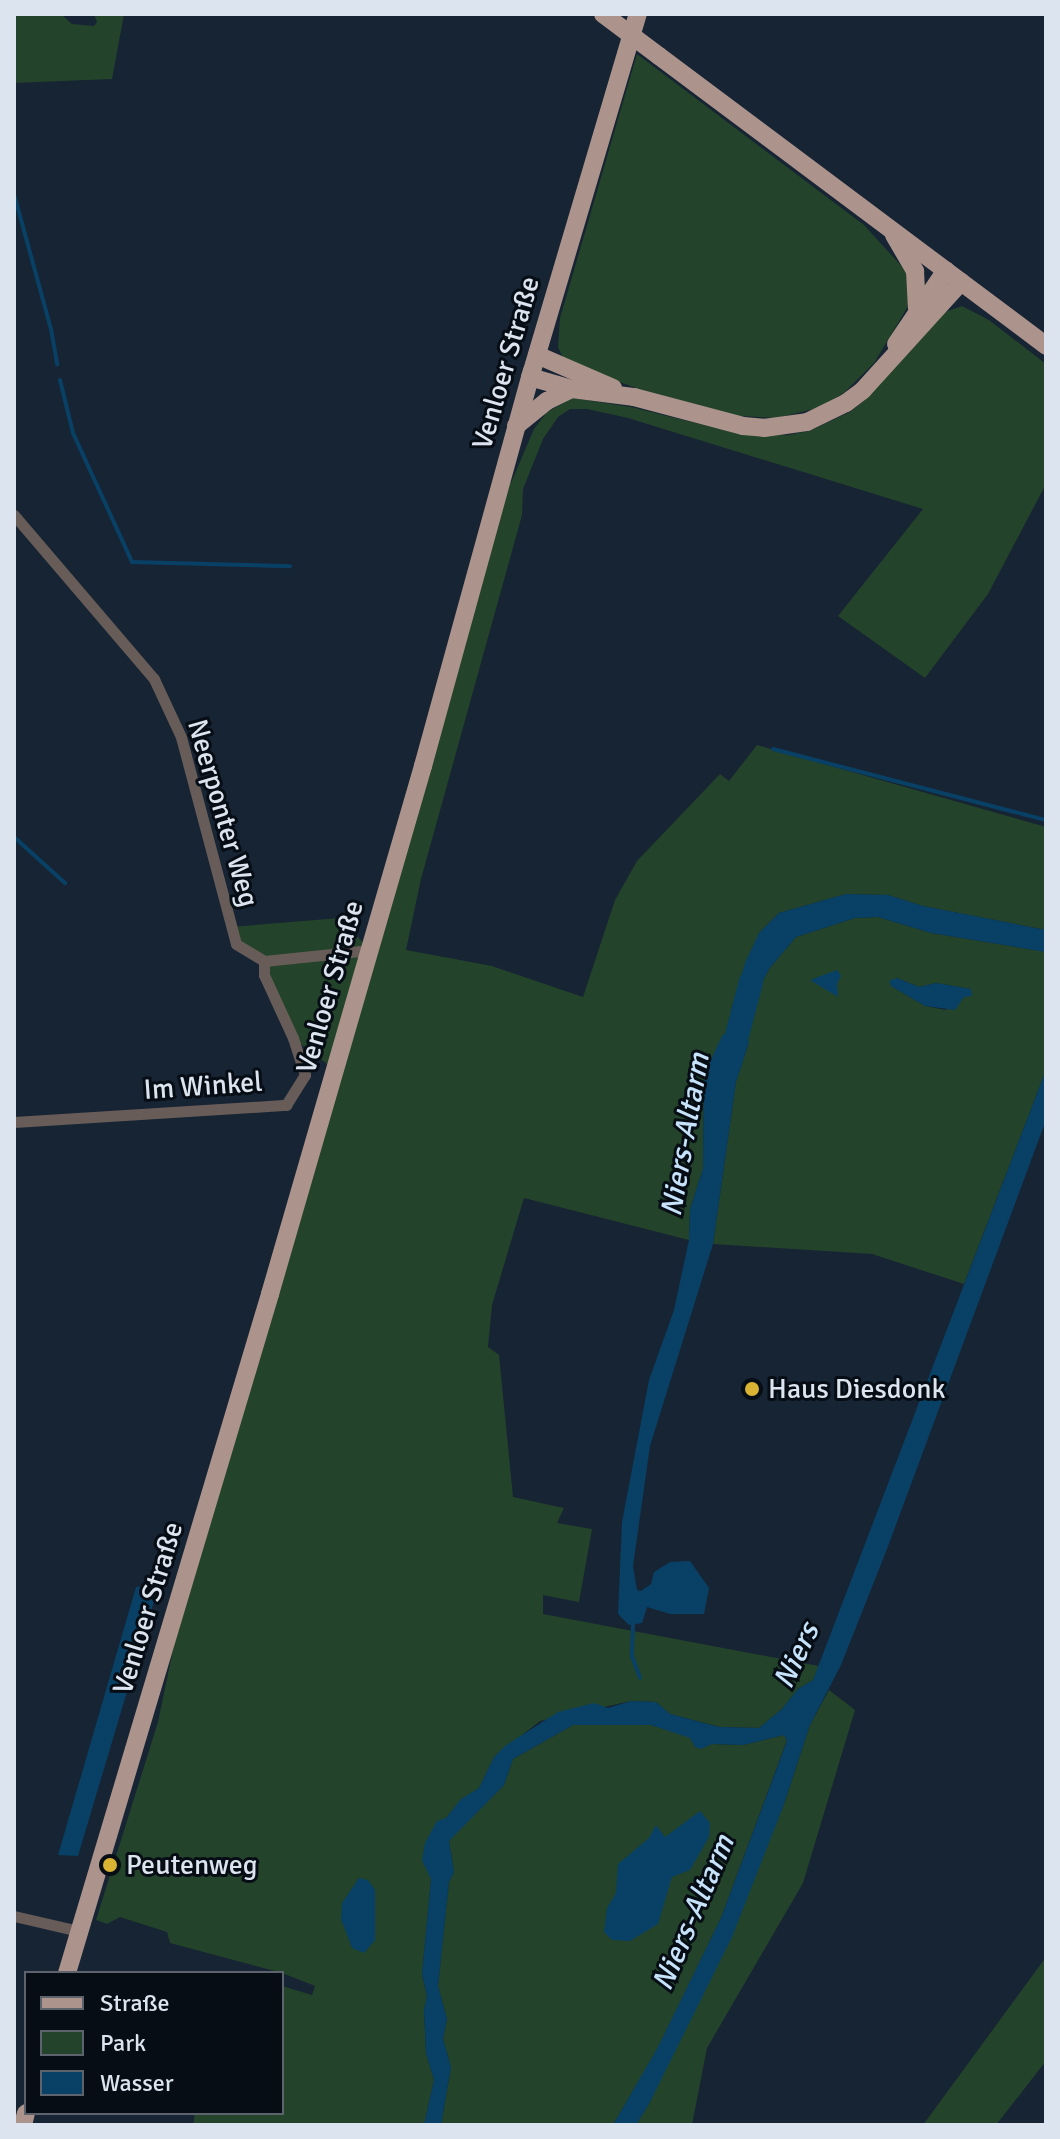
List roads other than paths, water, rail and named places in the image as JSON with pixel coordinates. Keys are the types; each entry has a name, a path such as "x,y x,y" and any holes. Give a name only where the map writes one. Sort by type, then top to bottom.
{"main road":[{"path":"603,14 1046,346"},
{"name":"Venloer Straße","path":"68,1971 189,1570 370,950 530,377 638,14"},
{"path":"890,229 915,271 917,308"},
{"path":"878,374 917,308 953,276"},
{"path":"530,377 572,389 634,397 743,426 786,426 807,422 846,403 878,374 953,276"},
{"path":"537,355 634,397"},
{"path":"516,426 547,401 572,389"}],"street":[{"name":"Neerponter Weg","path":"14,515 97,608 154,679 181,737 236,944 264,961"},
{"path":"264,961 370,950"},
{"name":"Im Winkel","path":"14,1122 286,1105 305,1075 293,1038 264,975 264,961"},
{"path":"14,1916 79,1931"}],"water":[{"path":"846,894 888,895 923,906 1046,930 1046,952 931,933 878,917 855,918 796,937 769,969 747,1012 731,1010 745,963 759,933 779,913"},
{"path":"837,970 841,976 837,984 838,997 810,980"},
{"path":"897,978 919,987 936,983 971,989 972,996 964,997 955,1010 925,1006 891,986 889,981"},
{"path":"731,1029 745,1032 749,1042 736,1082 713,1244 650,1446 633,1566 637,1590 641,1591 651,1584 654,1572 670,1562 690,1561 709,1588 704,1614 670,1614 647,1607 642,1623 629,1625 618,1614 622,1522 649,1380 674,1310 689,1240 690,1209 703,1169 704,1075 722,1036"},
{"path":"1046,1070 1046,1120 887,1549 841,1665 810,1725 783,1807 732,1937 649,2104 636,2125 613,2125 658,2047 721,1918 787,1741 784,1735 743,1745 712,1744 701,1749 695,1747 690,1738 651,1725 573,1725 513,1759 504,1785 449,1841 454,1872 449,1882 438,1986 447,2019 443,2039 451,2067 441,2125 424,2125 434,2080 426,2053 424,2010 427,1996 422,1974 431,1879 422,1860 425,1843 437,1821 446,1818 461,1799 479,1788 494,1757 505,1746 558,1712 594,1703 608,1708 631,1701 656,1702 670,1714 719,1727 759,1728 782,1709 798,1689 813,1680"},
{"path":"144,1586 157,1591 78,1856 58,1855 136,1587"},
{"path":"700,1811 710,1823 709,1837 690,1870 672,1877 658,1924 630,1941 612,1940 604,1932 607,1908 616,1893 618,1864 649,1838 656,1825 665,1837"},
{"path":"359,1878 368,1880 375,1890 375,1940 364,1953 352,1948 341,1919 342,1903"}],"waterway":[{"path":"14,194 51,329 57,364"},
{"path":"60,380 73,433 132,562 290,566"},
{"path":"773,749 1046,820"},
{"path":"14,837 65,883"},
{"name":"Niers-Altarm","path":"730,1062 751,982"},
{"path":"633,1624 632,1656 640,1678"}],"place":[{"name":"Haus Diesdonk","path":"752,1389"},
{"name":"Peutenweg","path":"110,1865"}],"water label":[{"name":"Niers","path":"797,1656"}]}
